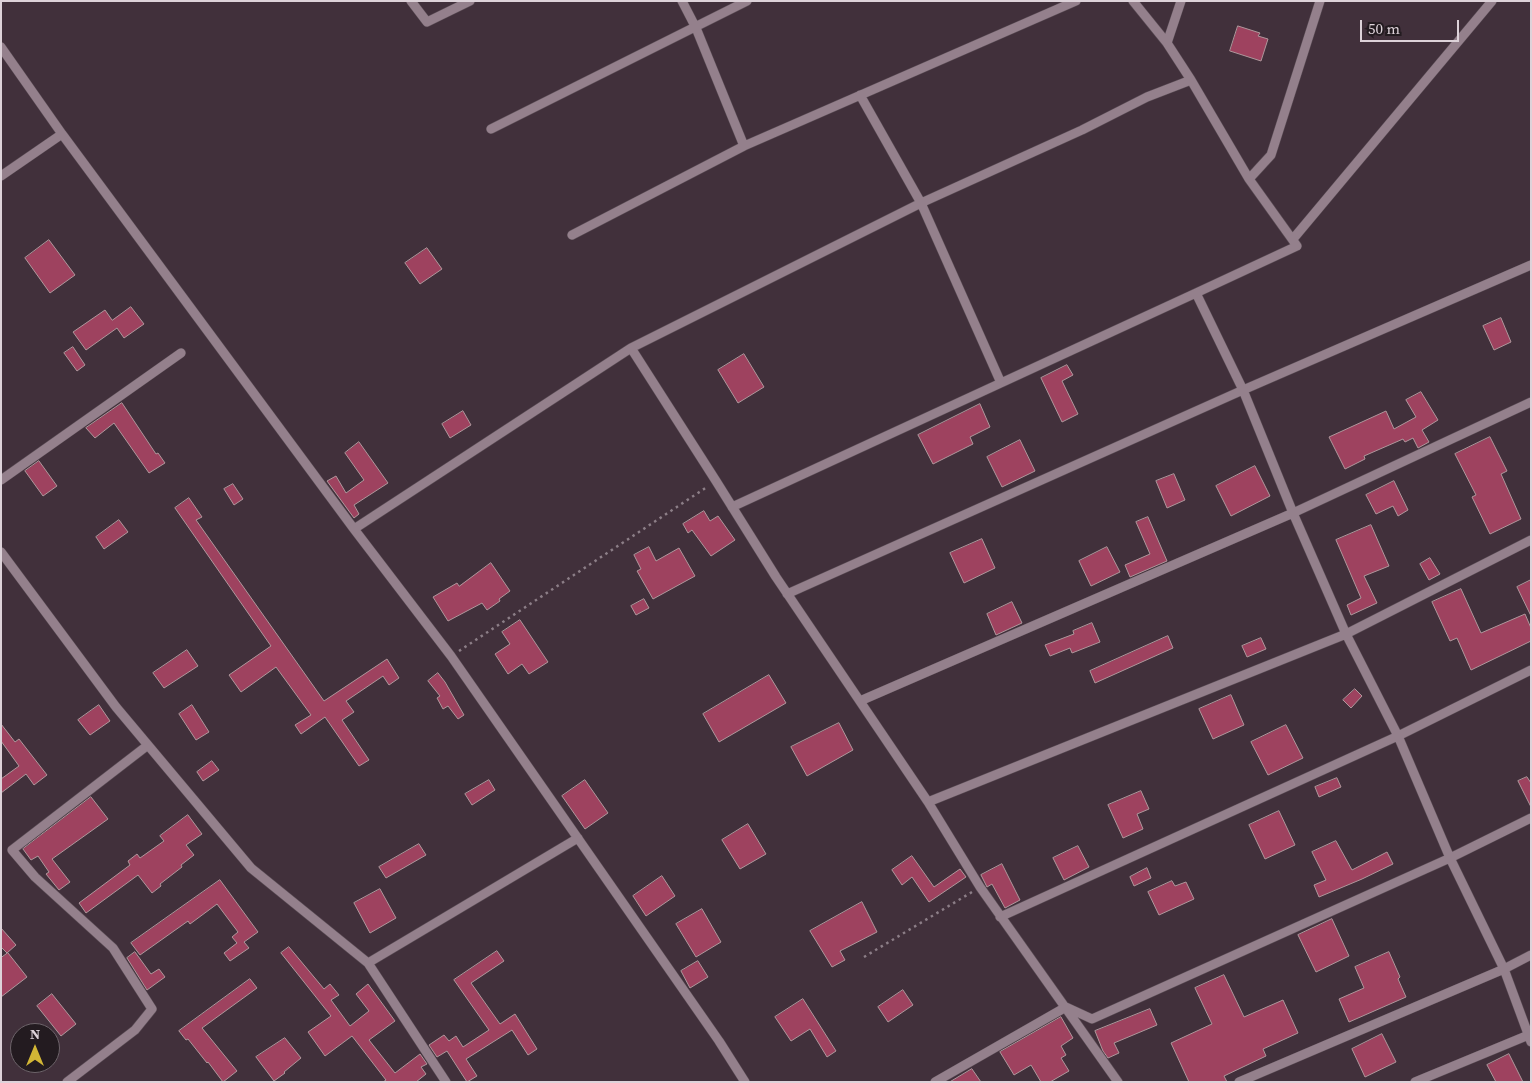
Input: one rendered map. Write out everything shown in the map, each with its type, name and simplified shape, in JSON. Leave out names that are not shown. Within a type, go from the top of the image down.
[{"type":"street","points":[[411,1],[427,22],[470,1]]},
{"type":"street","points":[[682,1],[696,28],[744,146]]},
{"type":"street","points":[[491,129],[747,1]]},
{"type":"street","points":[[572,235],[744,146],[1076,1]]},
{"type":"street","points":[[732,507],[1298,246],[1249,179],[1167,43],[1133,1]]},
{"type":"street","points":[[1167,43],[1181,1]]},
{"type":"street","points":[[1249,179],[1271,155],[1320,1]]},
{"type":"street","points":[[1317,11],[1326,1]]},
{"type":"street","points":[[1293,239],[1492,1]]},
{"type":"street","points":[[1,47],[62,134],[354,529],[451,656],[718,1040],[745,1082]]},
{"type":"street","points":[[354,529],[631,348],[921,204],[1082,130],[1147,97],[1191,80]]},
{"type":"street","points":[[860,95],[921,204],[1001,383]]},
{"type":"street","points":[[1,176],[62,134]]},
{"type":"street","points":[[787,594],[1243,390],[1531,265]]},
{"type":"street","points":[[1196,293],[1243,390],[1293,513],[1346,634],[1398,736],[1450,858],[1504,969],[1530,1037],[1415,1082]]},
{"type":"street","points":[[631,348],[787,594],[928,802],[980,887],[1118,1082]]},
{"type":"street","points":[[1,480],[181,353]]},
{"type":"street","points":[[860,701],[1293,513],[1531,402]]},
{"type":"street","points":[[928,802],[1346,634],[1531,540]]},
{"type":"street","points":[[1,552],[116,707],[252,868],[368,963],[446,1082]]},
{"type":"street","points":[[1000,916],[1398,736],[1531,670]]},
{"type":"street","points":[[67,1082],[135,1030],[152,1009],[113,948],[36,877],[12,850],[148,745]]},
{"type":"street","points":[[1066,1007],[1092,1019],[1450,858],[1531,818]]},
{"type":"street","points":[[368,963],[578,838]]},
{"type":"street","points":[[1239,1082],[1504,969],[1531,955]]},
{"type":"street","points":[[935,1082],[1066,1007]]},
{"type":"path","points":[[451,656],[716,480]]},
{"type":"path","points":[[864,957],[980,887]]},
{"type":"building","points":[[1238,26],[1260,33],[1258,36],[1268,39],[1261,61],[1230,51]]},
{"type":"building","points":[[49,240],[75,275],[50,293],[25,258]]},
{"type":"building","points":[[427,248],[442,269],[420,284],[405,263]]},
{"type":"building","points":[[131,307],[144,324],[124,338],[117,328],[86,350],[73,332],[105,310],[112,320]]},
{"type":"building","points":[[1501,318],[1511,342],[1494,350],[1483,326]]},
{"type":"building","points":[[73,347],[85,365],[77,371],[64,353]]},
{"type":"building","points":[[744,354],[764,387],[738,403],[718,370]]},
{"type":"building","points":[[1067,365],[1073,375],[1062,381],[1078,414],[1062,422],[1041,378]]},
{"type":"building","points":[[1421,392],[1438,420],[1422,430],[1429,442],[1418,448],[1413,438],[1405,442],[1403,439],[1364,456],[1365,459],[1345,469],[1329,437],[1386,411],[1394,429],[1416,417],[1406,400]]},
{"type":"building","points":[[122,403],[156,454],[158,453],[165,463],[149,473],[114,423],[95,438],[86,428]]},
{"type":"building","points":[[980,404],[990,427],[970,437],[973,444],[933,464],[918,435]]},
{"type":"building","points":[[463,411],[471,425],[450,438],[442,424]]},
{"type":"building","points":[[1490,437],[1507,471],[1501,474],[1521,519],[1490,534],[1472,497],[1476,495],[1455,454]]},
{"type":"building","points":[[1020,440],[1035,471],[1002,487],[987,457]]},
{"type":"building","points":[[359,442],[388,483],[354,505],[359,514],[354,518],[327,481],[336,476],[346,493],[364,480],[345,453]]},
{"type":"building","points":[[39,461],[57,486],[43,496],[25,471]]},
{"type":"building","points":[[1255,466],[1270,496],[1231,516],[1216,486]]},
{"type":"building","points":[[1174,474],[1185,500],[1167,508],[1156,481]]},
{"type":"building","points":[[1394,481],[1408,510],[1398,516],[1393,506],[1376,514],[1366,495]]},
{"type":"building","points":[[233,484],[243,499],[234,505],[224,489]]},
{"type":"building","points":[[189,498],[202,517],[196,520],[324,701],[387,659],[399,678],[389,685],[383,676],[346,701],[354,712],[342,720],[369,760],[359,766],[325,717],[301,734],[295,725],[311,715],[276,667],[241,692],[229,675],[271,646],[175,508]]},
{"type":"building","points":[[704,511],[710,521],[718,516],[735,540],[711,556],[692,530],[688,533],[683,524]]},
{"type":"building","points":[[1148,517],[1167,561],[1130,577],[1125,565],[1150,554],[1136,522]]},
{"type":"building","points":[[119,520],[128,532],[104,549],[96,537]]},
{"type":"building","points":[[1371,525],[1389,566],[1364,576],[1377,603],[1351,615],[1347,605],[1361,598],[1336,540]]},
{"type":"building","points":[[982,539],[995,568],[964,583],[950,553]]},
{"type":"building","points":[[649,547],[656,561],[679,548],[695,576],[653,599],[637,571],[641,569],[634,555]]},
{"type":"building","points":[[1107,547],[1120,572],[1091,586],[1079,561]]},
{"type":"building","points":[[1430,558],[1440,574],[1429,580],[1420,564]]},
{"type":"building","points":[[491,563],[510,591],[487,610],[482,603],[448,621],[433,597],[457,583],[459,586]]},
{"type":"building","points":[[1531,580],[1531,616],[1517,587]]},
{"type":"building","points":[[1461,589],[1481,633],[1525,614],[1531,628],[1531,641],[1471,670],[1457,638],[1450,641],[1432,602]]},
{"type":"building","points":[[644,599],[649,608],[636,615],[631,606]]},
{"type":"building","points":[[1012,602],[1022,623],[996,635],[987,614]]},
{"type":"building","points":[[520,620],[548,662],[529,674],[522,664],[508,674],[495,654],[510,644],[502,632]]},
{"type":"building","points":[[1092,623],[1100,642],[1072,653],[1070,648],[1050,656],[1045,645],[1074,634],[1073,631]]},
{"type":"building","points":[[1168,636],[1173,648],[1095,683],[1090,671]]},
{"type":"building","points":[[1261,638],[1266,649],[1247,657],[1242,646]]},
{"type":"building","points":[[187,650],[198,666],[164,688],[153,673]]},
{"type":"building","points":[[438,673],[464,715],[458,719],[448,706],[443,709],[437,698],[440,696],[428,681]]},
{"type":"building","points":[[769,675],[786,703],[719,742],[703,714]]},
{"type":"building","points":[[1355,689],[1362,696],[1351,708],[1343,700]]},
{"type":"building","points":[[1231,695],[1244,725],[1213,739],[1199,709]]},
{"type":"building","points":[[99,705],[110,721],[90,735],[78,720]]},
{"type":"building","points":[[192,705],[209,732],[196,740],[179,714]]},
{"type":"building","points":[[839,723],[853,750],[807,776],[791,747]]},
{"type":"building","points":[[1,724],[15,742],[19,739],[47,775],[34,785],[26,774],[1,793],[1,779],[19,766],[1,741]]},
{"type":"building","points":[[1286,725],[1303,758],[1268,775],[1251,742]]},
{"type":"building","points":[[212,761],[219,770],[203,781],[197,772]]},
{"type":"building","points":[[1527,777],[1531,783],[1531,807],[1518,781]]},
{"type":"building","points":[[1337,778],[1341,787],[1319,797],[1315,787]]},
{"type":"building","points":[[489,780],[495,790],[472,805],[465,794]]},
{"type":"building","points":[[585,780],[608,813],[585,829],[562,796]]},
{"type":"building","points":[[1141,791],[1149,809],[1137,814],[1143,829],[1123,838],[1108,805]]},
{"type":"building","points":[[91,797],[108,819],[52,859],[70,882],[59,890],[46,874],[49,872],[38,856],[31,860],[23,849]]},
{"type":"building","points":[[1279,811],[1295,845],[1265,859],[1249,825]]},
{"type":"building","points":[[188,815],[202,834],[186,845],[194,855],[181,865],[182,867],[160,884],[161,886],[152,893],[138,875],[86,913],[79,903],[130,865],[128,861],[137,854],[140,858],[164,841],[160,836]]},
{"type":"building","points":[[748,824],[766,854],[740,869],[722,840]]},
{"type":"building","points":[[1336,841],[1352,870],[1387,852],[1393,864],[1319,897],[1314,885],[1326,880],[1312,852]]},
{"type":"building","points":[[419,844],[426,855],[386,878],[379,867]]},
{"type":"building","points":[[1078,846],[1089,867],[1064,880],[1053,858]]},
{"type":"building","points":[[912,856],[934,887],[960,869],[966,877],[929,902],[912,877],[902,885],[892,870]]},
{"type":"building","points":[[1002,864],[1020,900],[1005,908],[992,884],[987,887],[981,875]]},
{"type":"building","points":[[1147,868],[1151,878],[1134,886],[1130,877]]},
{"type":"building","points":[[662,876],[675,896],[646,916],[633,896]]},
{"type":"building","points":[[220,880],[258,932],[244,942],[249,948],[230,961],[224,953],[237,943],[232,937],[238,932],[217,904],[190,924],[188,921],[140,955],[131,943]]},
{"type":"building","points":[[1172,881],[1175,886],[1186,882],[1194,899],[1159,915],[1148,892]]},
{"type":"building","points":[[380,889],[396,918],[370,933],[354,903]]},
{"type":"building","points":[[862,902],[877,932],[840,951],[845,960],[832,967],[810,931]]},
{"type":"building","points":[[702,909],[721,942],[696,957],[676,924]]},
{"type":"building","points":[[1332,919],[1349,956],[1316,972],[1298,935]]},
{"type":"building","points":[[1,928],[16,945],[7,953],[1,947]]},
{"type":"building","points":[[289,947],[324,989],[330,984],[339,995],[331,1000],[350,1026],[369,1011],[356,994],[368,984],[395,1021],[369,1040],[395,1073],[420,1054],[427,1064],[421,1067],[426,1074],[416,1082],[383,1082],[386,1080],[352,1036],[325,1056],[308,1032],[331,1016],[281,953]]},
{"type":"building","points":[[497,951],[504,961],[471,983],[500,1024],[515,1014],[537,1049],[528,1055],[512,1030],[466,1059],[477,1076],[467,1082],[447,1051],[437,1057],[429,1045],[444,1035],[449,1041],[456,1036],[463,1047],[489,1030],[454,980]]},
{"type":"building","points":[[135,952],[151,974],[159,969],[165,977],[147,990],[127,958]]},
{"type":"building","points":[[1389,952],[1406,997],[1349,1022],[1339,999],[1364,988],[1355,967]]},
{"type":"building","points":[[8,953],[27,977],[1,997],[1,958]]},
{"type":"building","points":[[698,961],[708,977],[690,988],[681,971]]},
{"type":"building","points":[[1224,975],[1244,1017],[1283,1000],[1298,1033],[1263,1049],[1266,1056],[1224,1076],[1227,1082],[1189,1082],[1171,1043],[1212,1024],[1195,988]]},
{"type":"building","points":[[250,979],[257,988],[202,1028],[237,1071],[223,1082],[208,1062],[179,1031]]},
{"type":"building","points":[[903,990],[913,1005],[888,1022],[878,1007]]},
{"type":"building","points":[[52,994],[76,1024],[61,1036],[60,1023],[51,1023],[37,1006]]},
{"type":"building","points":[[803,999],[836,1051],[827,1057],[810,1029],[791,1041],[775,1017]]},
{"type":"building","points":[[1150,1009],[1157,1025],[1114,1043],[1119,1053],[1108,1058],[1095,1031]]},
{"type":"building","points":[[1061,1017],[1073,1038],[1061,1046],[1066,1055],[1061,1058],[1069,1071],[1050,1082],[1041,1082],[1031,1065],[1014,1075],[1000,1052]]},
{"type":"building","points":[[1382,1034],[1396,1062],[1365,1077],[1352,1049]]},
{"type":"building","points":[[285,1038],[301,1058],[274,1081],[256,1057]]},
{"type":"building","points":[[1509,1054],[1523,1082],[1496,1082],[1487,1065]]},
{"type":"building","points":[[972,1069],[981,1082],[950,1082]]}]
